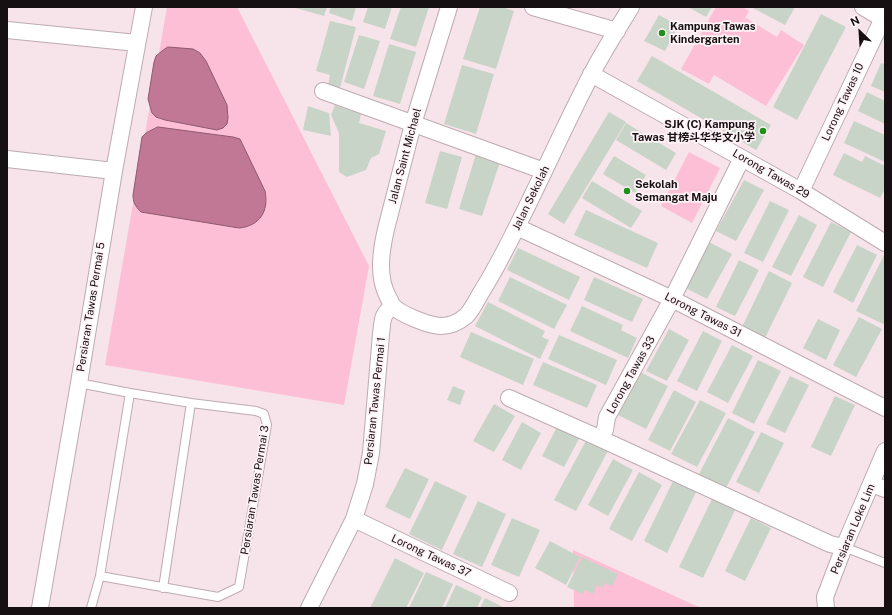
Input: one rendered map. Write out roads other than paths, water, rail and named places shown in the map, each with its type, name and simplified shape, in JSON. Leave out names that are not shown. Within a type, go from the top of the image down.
[{"type":"street","name":"Persiaran Tawas Permai 5","points":[[40,608],[114,171],[144,7]]},
{"type":"street","name":"Jalan Saint Michael","points":[[387,314],[388,297],[382,278],[381,260],[386,229],[412,124],[449,7]]},
{"type":"street","points":[[534,7],[617,31]]},
{"type":"street","name":"Jalan Sekolah","points":[[387,314],[441,326],[451,324],[459,320],[472,309],[492,276],[592,74],[630,7]]},
{"type":"street","points":[[863,7],[884,16]]},
{"type":"street","name":"Lorong Tawas 10","points":[[801,191],[884,16]]},
{"type":"street","points":[[7,30],[137,43]]},
{"type":"street","name":"Lorong Tawas 29","points":[[592,74],[801,191],[885,243]]},
{"type":"street","points":[[323,91],[544,171]]},
{"type":"street","name":"Lorong Tawas 33","points":[[600,438],[605,430],[607,417],[672,299],[742,158]]},
{"type":"street","points":[[7,159],[114,171]]},
{"type":"street","name":"Lorong Tawas 31","points":[[517,227],[672,299],[885,408]]},
{"type":"street","name":"Persiaran Tawas Permai 1","points":[[309,608],[354,519],[363,490],[371,453],[387,314]]},
{"type":"street","points":[[509,398],[600,438],[830,544],[844,547]]},
{"type":"street","name":"Persiaran Loke Lim","points":[[826,608],[825,597],[844,547],[878,486],[885,451]]},
{"type":"street","name":"Lorong Tawas 37","points":[[354,519],[509,593]]},
{"type":"lane","name":"Persiaran Tawas Permai 3","points":[[79,383],[191,403],[256,412],[264,414],[267,425],[239,588],[218,597],[100,576]]},
{"type":"lane","points":[[91,608],[100,576],[130,393]]},
{"type":"lane","points":[[163,588],[191,403]]},
{"type":"lane","points":[[844,547],[885,563]]},
{"type":"place","name":"Kampung Tawas Kindergarten","points":[[662,33]]},
{"type":"place","name":"SJK (C) Kampung Tawas 甘榜斗华华文小学","points":[[763,131]]},
{"type":"place","name":"Sekolah Semangat Maju","points":[[627,191]]}]
